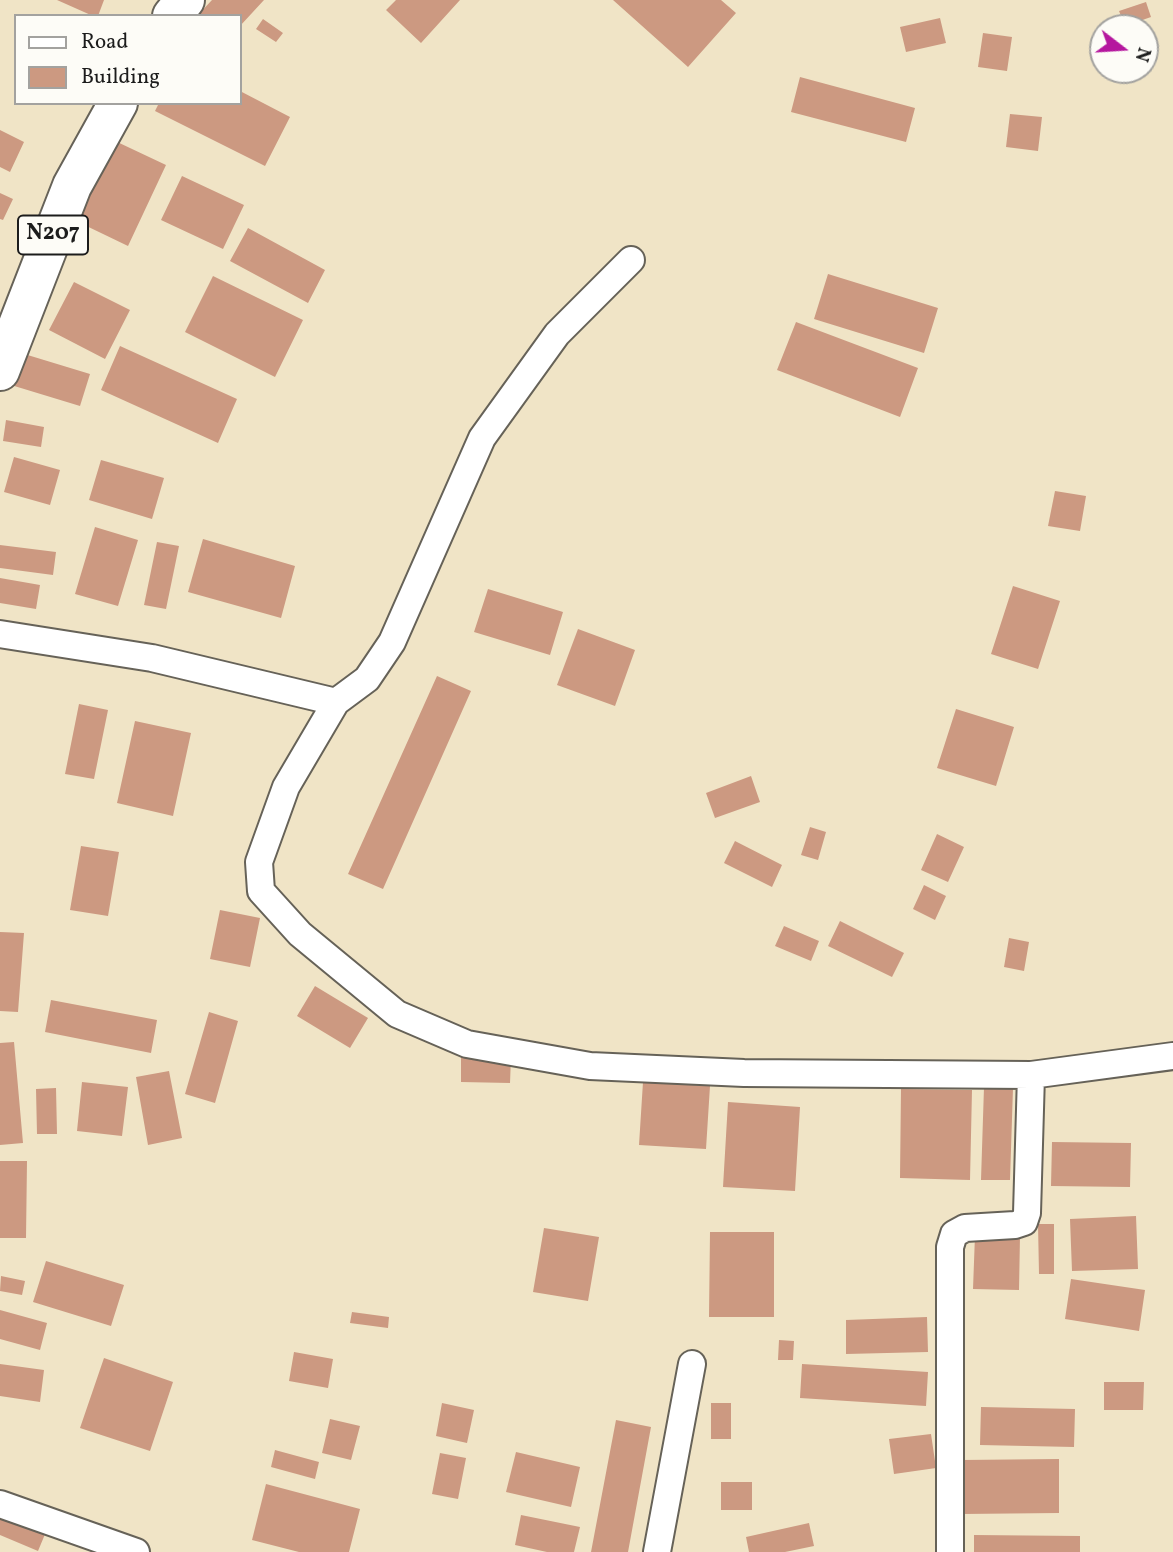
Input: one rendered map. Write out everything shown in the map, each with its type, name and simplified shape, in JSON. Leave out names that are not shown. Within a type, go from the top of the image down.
[{"type":"highway","points":[[174,14],[185,0]]},
{"type":"highway","name":"N207","points":[[0,371],[72,186],[117,105]]},
{"type":"street","points":[[631,260],[557,334],[482,438],[392,642],[367,679],[336,702],[286,787],[258,862],[261,891],[300,934],[397,1014],[467,1044],[590,1066],[744,1073],[1031,1075],[1173,1056]]},
{"type":"street","points":[[0,634],[152,658],[336,702]]},
{"type":"street","points":[[950,1552],[950,1248],[954,1234],[965,1228],[1024,1222],[1027,1213],[1031,1075]]},
{"type":"street","points":[[657,1552],[692,1364]]},
{"type":"street","points":[[0,1504],[136,1552]]},
{"type":"building","points":[[57,0],[104,0],[99,14],[88,14]]},
{"type":"building","points":[[212,0],[264,0],[242,24],[242,14],[199,14]]},
{"type":"building","points":[[396,0],[460,0],[421,43],[386,10]]},
{"type":"building","points":[[613,0],[721,0],[736,13],[688,67]]},
{"type":"building","points":[[1146,2],[1150,14],[1120,14],[1119,11]]},
{"type":"building","points":[[940,18],[946,43],[906,52],[900,27]]},
{"type":"building","points":[[263,19],[283,33],[276,42],[256,29]]},
{"type":"building","points":[[983,33],[1012,37],[1007,71],[978,67]]},
{"type":"building","points":[[800,77],[915,108],[906,142],[791,112]]},
{"type":"building","points":[[242,92],[290,117],[265,166],[155,111],[158,105],[242,105]]},
{"type":"building","points":[[1010,114],[1042,117],[1038,151],[1006,147]]},
{"type":"building","points":[[0,130],[24,142],[10,172],[0,167]]},
{"type":"building","points":[[113,140],[166,165],[128,246],[74,220]]},
{"type":"building","points":[[182,176],[244,205],[223,249],[161,220]]},
{"type":"building","points":[[0,193],[13,199],[3,220],[0,219]]},
{"type":"building","points":[[248,228],[325,270],[308,303],[230,261]]},
{"type":"building","points":[[828,274],[938,308],[924,353],[814,319]]},
{"type":"building","points":[[213,276],[303,320],[275,377],[185,332]]},
{"type":"building","points":[[74,282],[130,310],[105,359],[49,330]]},
{"type":"building","points":[[796,322],[918,368],[900,417],[777,370]]},
{"type":"building","points":[[120,346],[237,399],[218,443],[101,390]]},
{"type":"building","points":[[21,353],[90,374],[80,406],[11,385]]},
{"type":"building","points":[[6,420],[44,427],[41,447],[3,441]]},
{"type":"building","points":[[14,457],[60,470],[50,505],[4,492]]},
{"type":"building","points":[[101,460],[164,478],[152,519],[89,500]]},
{"type":"building","points":[[1055,491],[1086,496],[1080,531],[1048,526]]},
{"type":"building","points":[[95,527],[138,540],[118,606],[75,594]]},
{"type":"building","points":[[203,539],[295,566],[281,618],[188,592]]},
{"type":"building","points":[[157,542],[179,546],[166,609],[144,605]]},
{"type":"building","points":[[0,545],[56,552],[53,575],[0,568]]},
{"type":"building","points":[[0,578],[40,585],[36,609],[0,603]]},
{"type":"building","points":[[1013,586],[1060,601],[1038,669],[991,654]]},
{"type":"building","points":[[488,589],[563,612],[550,655],[474,632]]},
{"type":"building","points":[[578,629],[635,650],[615,706],[557,685]]},
{"type":"building","points":[[437,676],[471,691],[383,889],[348,874]]},
{"type":"building","points":[[79,704],[108,710],[94,779],[65,774]]},
{"type":"building","points":[[956,709],[1014,727],[996,786],[937,768]]},
{"type":"building","points":[[135,721],[191,733],[173,816],[117,803]]},
{"type":"building","points":[[751,776],[760,802],[715,818],[706,793]]},
{"type":"building","points":[[810,827],[826,832],[818,860],[801,855]]},
{"type":"building","points":[[937,834],[964,847],[948,882],[921,870]]},
{"type":"building","points":[[735,841],[782,865],[772,887],[724,863]]},
{"type":"building","points":[[81,846],[119,852],[108,916],[70,910]]},
{"type":"building","points":[[924,885],[946,896],[935,920],[913,909]]},
{"type":"building","points":[[220,910],[260,918],[250,967],[210,959]]},
{"type":"building","points":[[840,921],[904,953],[892,977],[828,946]]},
{"type":"building","points":[[784,926],[819,941],[811,961],[775,946]]},
{"type":"building","points":[[0,932],[24,933],[18,1012],[0,1011]]},
{"type":"building","points":[[1009,938],[1029,942],[1024,971],[1004,967]]},
{"type":"building","points":[[315,986],[368,1018],[350,1048],[297,1016]]},
{"type":"building","points":[[51,1000],[157,1020],[151,1053],[45,1032]]},
{"type":"building","points":[[209,1012],[238,1021],[215,1103],[185,1094]]},
{"type":"building","points":[[14,1042],[23,1143],[0,1145],[0,1043]]},
{"type":"building","points":[[461,1055],[511,1057],[510,1083],[461,1082]]},
{"type":"building","points":[[169,1071],[182,1138],[148,1145],[136,1077]]},
{"type":"building","points":[[82,1082],[128,1087],[122,1136],[77,1131]]},
{"type":"building","points":[[643,1082],[710,1086],[706,1149],[639,1145]]},
{"type":"building","points":[[984,1087],[1013,1088],[1010,1180],[981,1180]]},
{"type":"building","points":[[56,1088],[57,1134],[37,1134],[36,1089]]},
{"type":"building","points":[[901,1089],[972,1090],[970,1180],[900,1178]]},
{"type":"building","points":[[728,1102],[800,1107],[795,1191],[723,1187]]},
{"type":"building","points":[[1052,1142],[1131,1143],[1130,1187],[1051,1186]]},
{"type":"building","points":[[0,1161],[27,1161],[26,1238],[0,1238]]},
{"type":"building","points":[[1136,1216],[1138,1269],[1072,1271],[1070,1219]]},
{"type":"building","points":[[1038,1224],[1054,1224],[1054,1274],[1039,1274]]},
{"type":"building","points":[[544,1228],[599,1237],[588,1301],[533,1292]]},
{"type":"building","points":[[710,1232],[774,1232],[774,1317],[709,1317]]},
{"type":"building","points":[[975,1235],[1020,1236],[1019,1290],[973,1289]]},
{"type":"building","points":[[46,1261],[124,1285],[111,1326],[33,1302]]},
{"type":"building","points":[[1,1276],[25,1281],[22,1295],[0,1291]]},
{"type":"building","points":[[1071,1279],[1145,1290],[1139,1331],[1065,1319]]},
{"type":"building","points":[[0,1310],[47,1323],[40,1350],[0,1339]]},
{"type":"building","points":[[352,1312],[389,1317],[388,1328],[350,1323]]},
{"type":"building","points":[[927,1317],[928,1352],[846,1354],[846,1320]]},
{"type":"building","points":[[779,1340],[794,1341],[793,1360],[778,1360]]},
{"type":"building","points":[[294,1352],[333,1359],[328,1388],[289,1381]]},
{"type":"building","points":[[104,1358],[173,1382],[150,1451],[80,1428]]},
{"type":"building","points":[[0,1364],[44,1370],[40,1402],[0,1396]]},
{"type":"building","points":[[802,1364],[928,1372],[926,1406],[800,1398]]},
{"type":"building","points":[[1104,1382],[1144,1382],[1143,1410],[1104,1410]]},
{"type":"building","points":[[442,1403],[474,1410],[467,1443],[436,1436]]},
{"type":"building","points":[[711,1403],[731,1403],[731,1439],[711,1439]]},
{"type":"building","points":[[981,1407],[1075,1409],[1074,1447],[980,1445]]},
{"type":"building","points":[[330,1419],[360,1426],[351,1460],[322,1453]]},
{"type":"building","points":[[616,1420],[651,1427],[628,1552],[591,1552]]},
{"type":"building","points":[[931,1434],[936,1468],[894,1474],[889,1439]]},
{"type":"building","points":[[275,1450],[319,1462],[315,1479],[271,1467]]},
{"type":"building","points":[[516,1452],[580,1467],[571,1507],[506,1492]]},
{"type":"building","points":[[440,1453],[466,1458],[458,1499],[432,1494]]},
{"type":"building","points":[[1059,1459],[1059,1513],[962,1514],[962,1460]]},
{"type":"building","points":[[721,1482],[752,1482],[752,1510],[721,1510]]},
{"type":"building","points":[[266,1484],[360,1509],[349,1552],[299,1552],[252,1540]]},
{"type":"building","points":[[0,1511],[48,1527],[38,1551],[0,1535]]},
{"type":"building","points":[[521,1515],[580,1527],[574,1552],[547,1552],[515,1545]]},
{"type":"building","points":[[809,1523],[814,1546],[785,1552],[749,1552],[746,1537]]},
{"type":"building","points":[[974,1535],[1080,1536],[1080,1552],[974,1552]]}]
